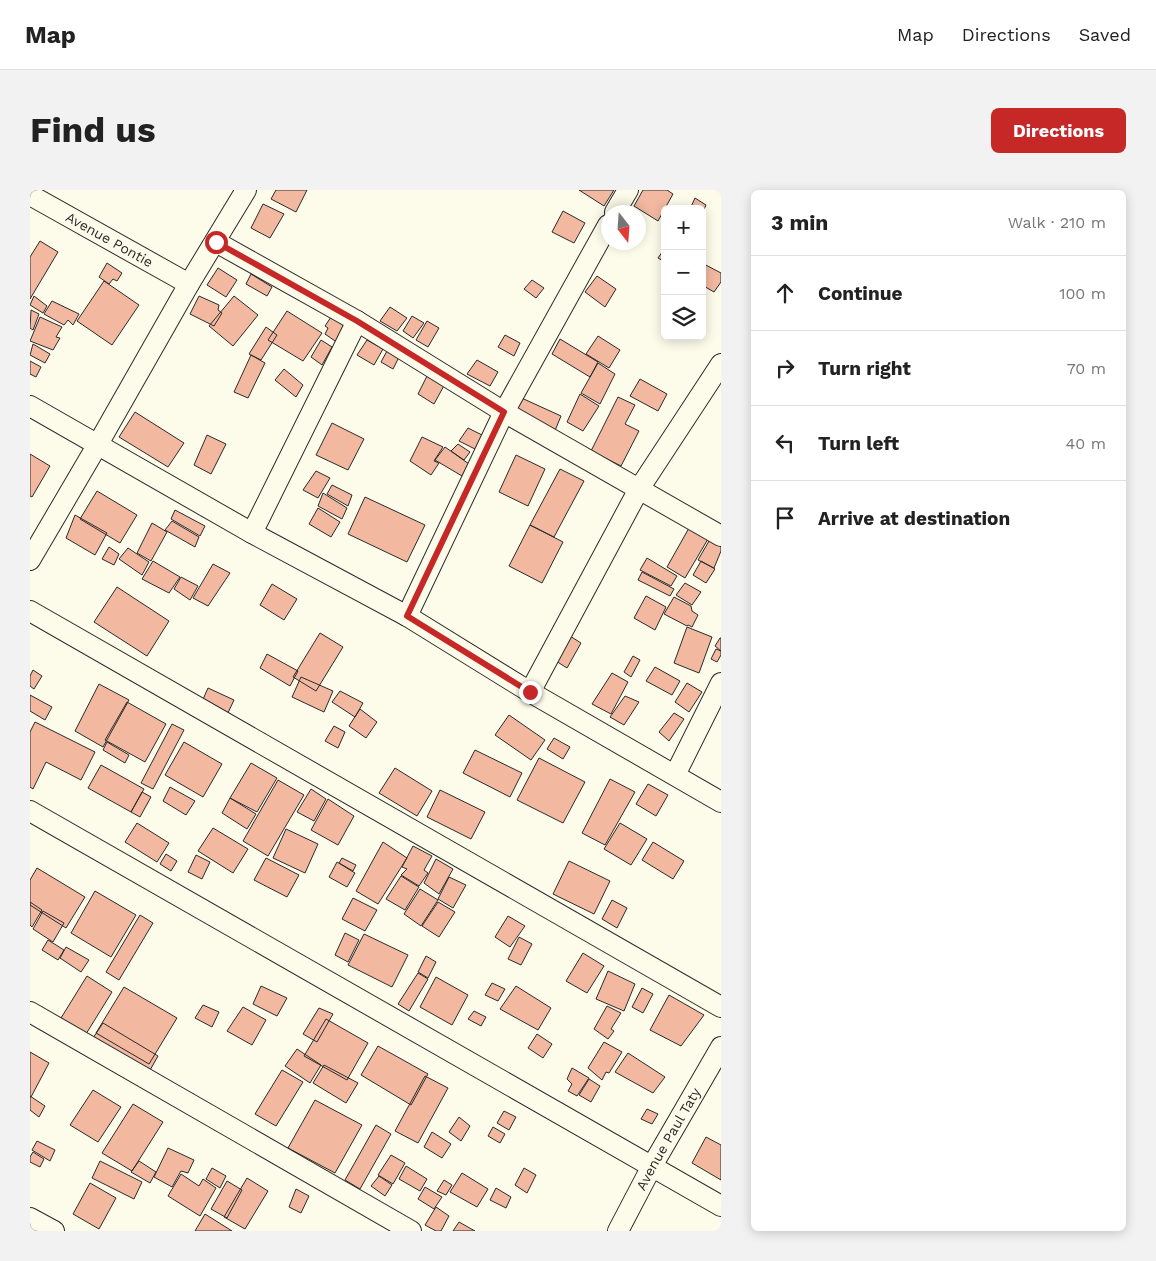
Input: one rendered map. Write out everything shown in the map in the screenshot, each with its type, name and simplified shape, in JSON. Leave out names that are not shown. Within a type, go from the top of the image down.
[{"type":"street","points":[[30,560],[189,284],[246,190]]},
{"type":"street","points":[[619,205],[628,190]]},
{"type":"street","name":"Avenue Pontie","points":[[30,195],[189,284]]},
{"type":"street","points":[[407,616],[504,412],[601,238]]},
{"type":"street","points":[[216,242],[357,321],[504,412],[721,536]]},
{"type":"street","points":[[252,532],[357,321]]},
{"type":"street","points":[[530,692],[639,489],[721,364]]},
{"type":"street","points":[[30,406],[252,532],[407,616],[530,692],[721,802]]},
{"type":"street","points":[[30,611],[721,1007]]},
{"type":"street","points":[[675,775],[721,683]]},
{"type":"street","points":[[30,811],[721,1206]]},
{"type":"street","points":[[30,1012],[411,1231]]},
{"type":"street","name":"Avenue Paul Taty","points":[[618,1231],[652,1166],[721,1047]]},
{"type":"street","points":[[30,1218],[54,1231]]},
{"type":"building","points":[[276,190],[307,190],[296,212],[271,199]]},
{"type":"building","points":[[579,190],[614,190],[605,205]]},
{"type":"building","points":[[643,190],[667,190],[673,194],[667,205],[661,205],[661,216],[658,221],[646,214],[646,205],[635,205]]},
{"type":"building","points":[[695,198],[706,205],[692,205]]},
{"type":"building","points":[[263,204],[284,214],[270,238],[251,228]]},
{"type":"building","points":[[563,211],[585,223],[574,243],[552,232]]},
{"type":"building","points":[[40,241],[58,252],[30,299],[30,257]]},
{"type":"building","points":[[107,263],[122,273],[117,281],[113,279],[109,284],[99,277]]},
{"type":"building","points":[[706,265],[721,273],[721,282],[714,292],[706,287]]},
{"type":"building","points":[[218,268],[237,280],[226,297],[207,285]]},
{"type":"building","points":[[251,274],[272,287],[267,296],[246,284]]},
{"type":"building","points":[[597,276],[616,289],[605,307],[585,292]]},
{"type":"building","points":[[532,280],[544,288],[536,298],[524,289]]},
{"type":"building","points":[[104,281],[139,305],[112,345],[77,321]]},
{"type":"building","points":[[34,296],[47,306],[43,313],[30,305]]},
{"type":"building","points":[[199,296],[219,305],[218,310],[222,313],[214,326],[190,314]]},
{"type":"building","points":[[234,296],[258,315],[233,346],[209,326]]},
{"type":"building","points":[[52,301],[79,314],[73,325],[68,320],[64,325],[44,314]]},
{"type":"building","points":[[390,307],[407,318],[397,331],[380,321]]},
{"type":"building","points":[[31,310],[39,314],[33,330],[30,328]]},
{"type":"building","points":[[287,311],[322,333],[303,361],[268,340]]},
{"type":"building","points":[[412,316],[424,323],[413,338],[403,331]]},
{"type":"building","points":[[40,317],[62,327],[56,337],[60,338],[53,350],[30,341]]},
{"type":"building","points":[[331,317],[347,326],[338,343],[325,334],[328,328],[325,326]]},
{"type":"building","points":[[427,321],[439,328],[428,347],[416,340]]},
{"type":"building","points":[[266,327],[277,335],[261,360],[249,354]]},
{"type":"building","points":[[505,335],[520,343],[514,356],[498,347]]},
{"type":"building","points":[[598,336],[620,350],[609,368],[586,354]]},
{"type":"building","points":[[560,339],[598,362],[590,377],[552,354]]},
{"type":"building","points":[[321,340],[332,347],[322,365],[311,357]]},
{"type":"building","points":[[367,340],[383,349],[374,365],[357,355]]},
{"type":"building","points":[[33,344],[50,354],[45,363],[30,355]]},
{"type":"building","points":[[387,351],[399,357],[393,369],[381,362]]},
{"type":"building","points":[[251,355],[265,363],[248,398],[234,392]]},
{"type":"building","points":[[477,360],[498,372],[490,386],[467,374]]},
{"type":"building","points":[[30,361],[41,367],[36,377],[30,374]]},
{"type":"building","points":[[598,363],[615,374],[600,404],[581,393]]},
{"type":"building","points":[[284,369],[303,385],[296,397],[275,380]]},
{"type":"building","points":[[429,372],[446,382],[434,404],[418,394]]},
{"type":"building","points":[[640,379],[667,394],[658,411],[630,396]]},
{"type":"building","points":[[580,394],[599,406],[583,431],[567,422]]},
{"type":"building","points":[[515,395],[561,416],[554,433],[508,412]]},
{"type":"building","points":[[618,397],[635,405],[625,424],[639,431],[621,466],[591,451]]},
{"type":"building","points":[[135,412],[184,443],[168,467],[119,437]]},
{"type":"building","points":[[332,423],[364,439],[348,470],[316,455]]},
{"type":"building","points":[[468,428],[484,436],[477,450],[459,441]]},
{"type":"building","points":[[207,435],[226,444],[211,474],[194,465]]},
{"type":"building","points":[[422,437],[443,447],[434,461],[439,463],[431,475],[410,461]]},
{"type":"building","points":[[458,444],[470,452],[464,460],[451,451]]},
{"type":"building","points":[[445,447],[469,464],[462,476],[435,460]]},
{"type":"building","points":[[30,454],[50,466],[32,497],[30,496]]},
{"type":"building","points":[[516,455],[545,469],[528,506],[499,492]]},
{"type":"building","points":[[560,469],[584,481],[554,537],[530,525]]},
{"type":"building","points":[[316,471],[330,478],[318,498],[303,490]]},
{"type":"building","points":[[332,485],[352,495],[348,506],[327,494]]},
{"type":"building","points":[[97,491],[137,515],[120,543],[80,519]]},
{"type":"building","points":[[323,493],[347,508],[342,519],[318,506]]},
{"type":"building","points":[[365,497],[425,525],[407,562],[348,534]]},
{"type":"building","points":[[318,508],[340,522],[331,537],[309,524]]},
{"type":"building","points":[[175,510],[205,526],[200,536],[171,519]]},
{"type":"building","points":[[75,515],[107,533],[95,555],[66,538]]},
{"type":"building","points":[[172,521],[199,537],[195,547],[165,530]]},
{"type":"building","points":[[152,523],[167,532],[151,561],[137,553]]},
{"type":"building","points":[[530,525],[563,542],[542,583],[509,566]]},
{"type":"building","points":[[689,528],[708,539],[685,578],[667,567]]},
{"type":"building","points":[[709,541],[721,546],[721,551],[714,568],[698,560]]},
{"type":"building","points":[[109,547],[119,554],[114,565],[102,559]]},
{"type":"building","points":[[128,548],[149,562],[142,575],[119,559]]},
{"type":"building","points":[[647,558],[677,576],[671,586],[640,570]]},
{"type":"building","points":[[153,561],[180,577],[169,593],[142,579]]},
{"type":"building","points":[[701,561],[715,569],[706,583],[693,575]]},
{"type":"building","points":[[213,564],[230,573],[208,606],[193,598]]},
{"type":"building","points":[[642,572],[674,589],[670,596],[638,580]]},
{"type":"building","points":[[181,577],[198,586],[190,600],[174,589]]},
{"type":"building","points":[[685,583],[701,592],[692,605],[676,595]]},
{"type":"building","points":[[272,584],[297,599],[284,620],[260,605]]},
{"type":"building","points":[[117,587],[169,621],[147,656],[94,622]]},
{"type":"building","points":[[646,596],[666,607],[655,630],[634,618]]},
{"type":"building","points":[[674,597],[691,606],[692,611],[698,615],[692,627],[664,614]]},
{"type":"building","points":[[687,627],[712,637],[699,673],[674,663]]},
{"type":"building","points":[[320,633],[343,647],[316,691],[293,677]]},
{"type":"building","points":[[570,636],[581,643],[567,668],[556,661]]},
{"type":"building","points":[[721,638],[721,651],[715,646]]},
{"type":"building","points":[[716,649],[721,651],[717,662],[711,659]]},
{"type":"building","points":[[267,654],[298,671],[290,686],[260,668]]},
{"type":"building","points":[[633,656],[640,660],[631,677],[624,672]]},
{"type":"building","points":[[655,667],[680,681],[672,695],[646,681]]},
{"type":"building","points":[[33,670],[42,676],[34,689],[30,686],[30,676]]},
{"type":"building","points":[[612,673],[628,682],[611,714],[592,704]]},
{"type":"building","points":[[301,677],[333,691],[324,712],[292,697]]},
{"type":"building","points":[[687,683],[702,692],[689,712],[675,702]]},
{"type":"building","points":[[99,684],[129,700],[103,747],[75,731]]},
{"type":"building","points":[[208,688],[234,700],[226,717],[200,706]]},
{"type":"building","points":[[340,691],[363,703],[355,717],[332,702]]},
{"type":"building","points":[[30,695],[52,707],[45,720],[30,711]]},
{"type":"building","points":[[625,696],[639,702],[624,725],[610,717]]},
{"type":"building","points":[[127,702],[166,724],[145,762],[105,740]]},
{"type":"building","points":[[360,709],[377,722],[366,738],[349,726]]},
{"type":"building","points":[[674,713],[684,719],[669,741],[659,732]]},
{"type":"building","points":[[509,715],[545,740],[531,760],[495,735]]},
{"type":"building","points":[[35,722],[95,752],[81,780],[46,762],[33,789],[30,787],[30,732]]},
{"type":"building","points":[[172,724],[184,730],[153,789],[141,783]]},
{"type":"building","points":[[334,726],[345,732],[338,748],[325,741]]},
{"type":"building","points":[[554,738],[570,747],[563,759],[547,749]]},
{"type":"building","points":[[107,742],[129,755],[125,763],[103,750]]},
{"type":"building","points":[[184,742],[222,764],[203,797],[165,775]]},
{"type":"building","points":[[475,750],[522,773],[510,797],[463,773]]},
{"type":"building","points":[[539,758],[585,782],[563,823],[517,800]]},
{"type":"building","points":[[251,763],[277,778],[257,812],[230,798]]},
{"type":"building","points":[[101,765],[144,789],[131,812],[88,788]]},
{"type":"building","points":[[395,768],[432,791],[417,816],[379,793]]},
{"type":"building","points":[[610,779],[635,792],[605,845],[582,833]]},
{"type":"building","points":[[278,780],[304,795],[268,856],[243,841]]},
{"type":"building","points":[[648,784],[668,795],[656,816],[636,804]]},
{"type":"building","points":[[170,787],[195,801],[186,815],[163,801]]},
{"type":"building","points":[[311,789],[326,799],[314,821],[297,812]]},
{"type":"building","points":[[440,790],[485,812],[471,839],[427,817]]},
{"type":"building","points":[[142,792],[151,797],[140,817],[131,812]]},
{"type":"building","points":[[230,798],[256,814],[247,829],[222,813]]},
{"type":"building","points":[[328,799],[354,816],[338,845],[311,830]]},
{"type":"building","points":[[137,823],[169,843],[157,862],[125,842]]},
{"type":"building","points":[[620,823],[647,839],[631,865],[604,849]]},
{"type":"building","points":[[213,828],[248,849],[233,873],[198,851]]},
{"type":"building","points":[[286,829],[318,844],[305,873],[273,858]]},
{"type":"building","points":[[383,842],[407,858],[378,904],[356,891]]},
{"type":"building","points":[[653,842],[684,861],[673,879],[642,860]]},
{"type":"building","points":[[413,846],[432,856],[424,870],[428,873],[419,886],[401,875],[407,869],[402,867]]},
{"type":"building","points":[[166,854],[177,861],[171,871],[160,864]]},
{"type":"building","points":[[196,855],[210,862],[202,879],[188,872]]},
{"type":"building","points":[[266,858],[299,875],[287,897],[254,880]]},
{"type":"building","points":[[342,858],[356,865],[353,871],[339,863]]},
{"type":"building","points":[[436,859],[453,869],[439,894],[424,883]]},
{"type":"building","points":[[569,861],[610,881],[594,914],[553,894]]},
{"type":"building","points":[[337,862],[355,873],[347,887],[329,877]]},
{"type":"building","points":[[37,868],[85,897],[66,928],[30,905],[30,880]]},
{"type":"building","points":[[401,876],[419,887],[405,910],[386,899]]},
{"type":"building","points":[[449,877],[466,885],[453,908],[438,899]]},
{"type":"building","points":[[420,889],[438,900],[421,926],[404,914]]},
{"type":"building","points":[[95,891],[136,915],[111,957],[71,933]]},
{"type":"building","points":[[353,898],[377,910],[365,931],[342,919]]},
{"type":"building","points":[[612,900],[627,908],[617,928],[602,919]]},
{"type":"building","points":[[30,902],[42,910],[32,927],[30,925]]},
{"type":"building","points":[[438,902],[455,912],[439,937],[422,926]]},
{"type":"building","points":[[43,911],[64,923],[53,942],[33,929]]},
{"type":"building","points":[[140,915],[153,923],[119,980],[106,972]]},
{"type":"building","points":[[508,916],[525,926],[510,947],[495,937]]},
{"type":"building","points":[[345,933],[359,940],[348,962],[335,955]]},
{"type":"building","points":[[364,934],[408,955],[392,987],[348,965]]},
{"type":"building","points":[[519,937],[532,944],[521,965],[508,959]]},
{"type":"building","points":[[48,940],[64,950],[58,960],[42,950]]},
{"type":"building","points":[[66,947],[89,960],[81,972],[60,958]]},
{"type":"building","points":[[583,953],[604,966],[587,993],[566,981]]},
{"type":"building","points":[[426,956],[436,962],[428,978],[418,972]]},
{"type":"building","points":[[608,971],[635,984],[624,1011],[596,999]]},
{"type":"building","points":[[418,973],[428,979],[409,1011],[398,1004]]},
{"type":"building","points":[[87,976],[112,992],[86,1034],[61,1018]]},
{"type":"building","points":[[436,977],[468,995],[452,1025],[420,1007]]},
{"type":"building","points":[[492,983],[505,989],[498,1001],[485,995]]},
{"type":"building","points":[[261,986],[287,998],[277,1016],[253,1004]]},
{"type":"building","points":[[516,986],[551,1008],[538,1030],[500,1009]]},
{"type":"building","points":[[124,987],[177,1018],[149,1064],[96,1033]]},
{"type":"building","points":[[642,988],[653,994],[643,1013],[632,1007]]},
{"type":"building","points":[[669,995],[704,1015],[681,1046],[650,1030]]},
{"type":"building","points":[[203,1005],[219,1012],[212,1027],[195,1018]]},
{"type":"building","points":[[607,1006],[621,1013],[611,1029],[614,1031],[608,1039],[594,1029]]},
{"type":"building","points":[[243,1007],[266,1020],[252,1045],[227,1031]]},
{"type":"building","points":[[319,1008],[333,1014],[317,1042],[303,1034]]},
{"type":"building","points":[[474,1011],[486,1017],[481,1026],[468,1019]]},
{"type":"building","points":[[326,1019],[368,1043],[347,1080],[304,1056]]},
{"type":"building","points":[[103,1023],[158,1056],[145,1079],[89,1044]]},
{"type":"building","points":[[537,1034],[552,1044],[543,1058],[528,1048]]},
{"type":"building","points":[[604,1042],[622,1052],[609,1073],[606,1072],[602,1080],[588,1068]]},
{"type":"building","points":[[378,1046],[428,1074],[411,1105],[361,1075]]},
{"type":"building","points":[[297,1049],[321,1065],[310,1083],[285,1066]]},
{"type":"building","points":[[30,1052],[49,1063],[31,1097],[30,1097]]},
{"type":"building","points":[[628,1053],[665,1077],[653,1093],[615,1072]]},
{"type":"building","points":[[324,1065],[358,1083],[346,1103],[313,1083]]},
{"type":"building","points":[[572,1068],[589,1078],[577,1096],[568,1091],[572,1084],[567,1079]]},
{"type":"building","points":[[282,1070],[303,1082],[276,1126],[255,1114]]},
{"type":"building","points":[[425,1076],[448,1088],[418,1143],[395,1131]]},
{"type":"building","points":[[589,1079],[600,1086],[591,1102],[579,1095]]},
{"type":"building","points":[[93,1090],[121,1107],[98,1142],[70,1125]]},
{"type":"building","points":[[30,1096],[45,1106],[39,1117],[30,1110]]},
{"type":"building","points":[[315,1100],[362,1125],[335,1173],[288,1148]]},
{"type":"building","points":[[133,1104],[163,1122],[132,1171],[102,1153]]},
{"type":"building","points":[[647,1109],[658,1114],[652,1124],[641,1119]]},
{"type":"building","points":[[504,1111],[516,1117],[509,1130],[497,1123]]},
{"type":"building","points":[[459,1117],[470,1126],[461,1141],[449,1132]]},
{"type":"building","points":[[376,1125],[391,1134],[360,1189],[345,1180]]},
{"type":"building","points":[[493,1127],[505,1134],[500,1143],[488,1136]]},
{"type":"building","points":[[432,1132],[451,1144],[442,1158],[424,1147]]},
{"type":"building","points":[[706,1137],[721,1145],[721,1180],[692,1163]]},
{"type":"building","points":[[37,1141],[55,1150],[50,1161],[32,1150]]},
{"type":"building","points":[[168,1148],[194,1160],[188,1173],[181,1171],[172,1187],[154,1177]]},
{"type":"building","points":[[33,1152],[44,1159],[40,1167],[30,1162]]},
{"type":"building","points":[[391,1155],[405,1163],[393,1184],[378,1175]]},
{"type":"building","points":[[100,1161],[142,1182],[134,1199],[92,1178]]},
{"type":"building","points":[[139,1161],[156,1172],[150,1183],[131,1172]]},
{"type":"building","points":[[406,1166],[427,1179],[420,1191],[399,1179]]},
{"type":"building","points":[[212,1168],[226,1176],[220,1188],[206,1179]]},
{"type":"building","points":[[524,1168],[536,1175],[527,1193],[515,1185]]},
{"type":"building","points":[[462,1173],[488,1189],[477,1207],[450,1192]]},
{"type":"building","points":[[181,1174],[199,1186],[203,1179],[216,1188],[200,1216],[168,1196]]},
{"type":"building","points":[[379,1176],[392,1185],[385,1196],[371,1186]]},
{"type":"building","points":[[247,1178],[268,1191],[245,1229],[224,1217]]},
{"type":"building","points":[[444,1180],[452,1185],[446,1195],[437,1191]]},
{"type":"building","points":[[227,1181],[242,1190],[227,1218],[211,1209]]},
{"type":"building","points":[[90,1183],[116,1198],[99,1229],[73,1214]]},
{"type":"building","points":[[425,1187],[442,1197],[434,1209],[418,1199]]},
{"type":"building","points":[[496,1188],[511,1197],[506,1208],[490,1200]]},
{"type":"building","points":[[296,1189],[309,1196],[301,1213],[289,1207]]},
{"type":"building","points":[[436,1207],[449,1216],[441,1231],[436,1231],[425,1225]]},
{"type":"building","points":[[205,1214],[232,1231],[195,1231]]},
{"type":"building","points":[[459,1222],[475,1231],[453,1231]]},
{"type":"route","points":[[216,242],[357,321],[504,412],[407,616],[530,692]]}]
